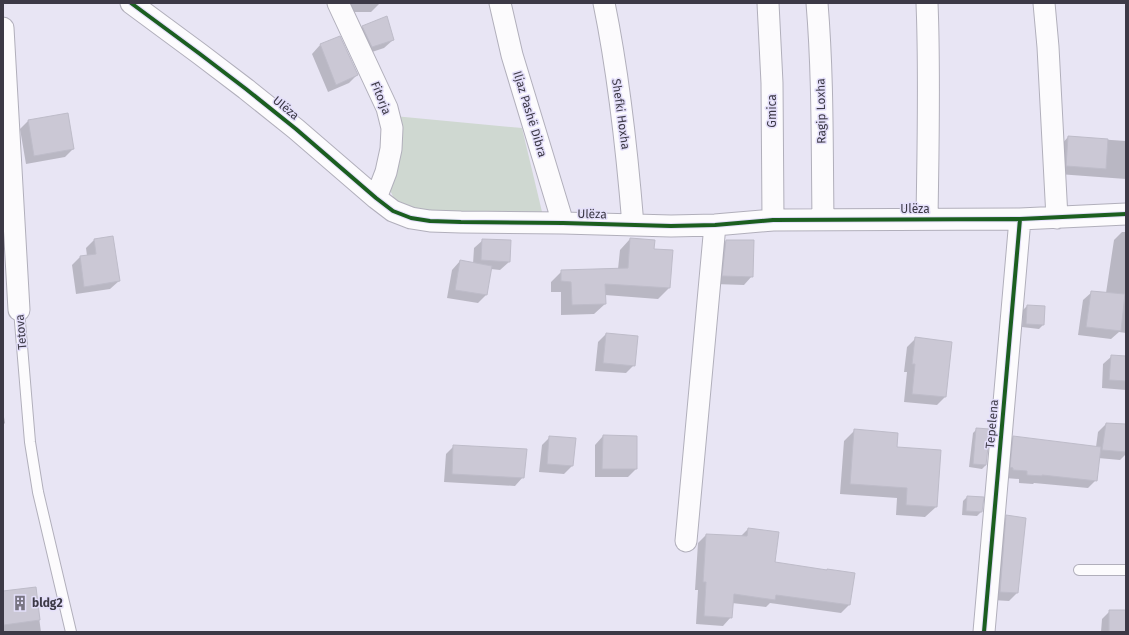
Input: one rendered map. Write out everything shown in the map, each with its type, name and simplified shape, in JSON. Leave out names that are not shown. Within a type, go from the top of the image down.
[{"type":"street","name":"Ulëza","points":[[131,3],[246,89],[296,129],[376,198],[393,211],[411,218],[430,222],[564,223],[671,226],[715,225],[773,220],[927,218],[1020,219],[1126,214]]},
{"type":"street","name":"Fitorja","points":[[338,3],[387,108],[392,128],[391,149],[386,172],[376,198]]},
{"type":"street","name":"Iljaz Pashë Dibra","points":[[500,3],[512,56],[564,223]]},
{"type":"street","name":"Shefki Hoxha","points":[[604,3],[618,91],[633,225]]},
{"type":"street","name":"Gmica","points":[[768,3],[772,83],[773,220]]},
{"type":"street","name":"Ragip Loxha","points":[[817,3],[821,94],[823,219]]},
{"type":"street","name":"Ulëza","points":[[927,3],[929,86],[927,218]]},
{"type":"street","points":[[1044,3],[1057,218]]},
{"type":"street","name":"Tetova","points":[[3,28],[19,310]]},
{"type":"street","name":"Tepelena","points":[[984,632],[1020,219]]},
{"type":"street","points":[[686,541],[715,225]]},
{"type":"lane","name":"Tetova","points":[[19,310],[30,442],[38,492],[70,632]]},
{"type":"lane","points":[[1079,570],[1126,570]]},
{"type":"shaded area","points":[[394,116],[522,128],[543,216],[451,219],[398,207],[387,184]]},
{"type":"building","points":[[387,16],[394,40],[372,47],[362,26]]},
{"type":"building","points":[[340,36],[358,75],[336,85],[320,44]]},
{"type":"building","points":[[68,113],[74,149],[34,156],[28,120]]},
{"type":"building","points":[[1068,136],[1108,139],[1106,169],[1066,166]]},
{"type":"building","points":[[113,236],[120,281],[84,287],[80,256],[96,254],[94,239]]},
{"type":"building","points":[[630,238],[655,240],[654,249],[673,250],[670,288],[605,284],[606,304],[572,305],[571,282],[561,281],[561,270],[628,268]]},
{"type":"building","points":[[482,239],[511,240],[510,262],[481,260]]},
{"type":"building","points":[[726,240],[754,240],[753,277],[722,276]]},
{"type":"building","points":[[460,260],[492,266],[487,295],[455,290]]},
{"type":"building","points":[[1091,291],[1125,294],[1121,331],[1086,327]]},
{"type":"building","points":[[1027,305],[1045,306],[1044,325],[1026,324]]},
{"type":"building","points":[[606,333],[638,336],[635,366],[603,363]]},
{"type":"building","points":[[915,337],[952,342],[946,397],[912,394],[915,364],[912,364]]},
{"type":"building","points":[[1111,355],[1126,356],[1126,381],[1109,380]]},
{"type":"building","points":[[1106,423],[1126,424],[1126,452],[1102,450]]},
{"type":"building","points":[[976,428],[990,429],[986,465],[973,464]]},
{"type":"building","points":[[854,429],[898,433],[897,447],[941,450],[937,507],[906,505],[907,488],[850,484]]},
{"type":"building","points":[[603,435],[637,436],[637,469],[602,469]]},
{"type":"building","points":[[549,436],[576,438],[573,466],[547,464]]},
{"type":"building","points":[[1013,436],[1101,447],[1097,481],[1042,475],[1027,475],[1027,471],[1013,470],[1013,468],[1010,467]]},
{"type":"building","points":[[453,445],[527,449],[524,478],[452,474]]},
{"type":"building","points":[[967,496],[984,497],[982,512],[966,511]]},
{"type":"building","points":[[1006,515],[1026,518],[1018,593],[1000,592]]},
{"type":"building","points":[[748,528],[779,532],[775,562],[855,573],[850,605],[776,595],[775,600],[734,594],[732,618],[704,616],[706,582],[703,582],[706,534],[747,536]]},
{"type":"building","name":"bldg2","points":[[36,587],[40,620],[4,625],[3,591]]},
{"type":"building","points":[[1109,610],[1126,610],[1126,632],[1109,632]]},
{"type":"cycle path","points":[[131,3],[246,89],[296,129],[376,198],[393,211],[411,218],[430,221],[461,222],[671,226],[715,225],[773,220],[1020,219],[1126,214]]},
{"type":"cycle path","points":[[984,632],[1020,219]]},
{"type":"place","name":"bldg2","points":[[20,603]]}]
